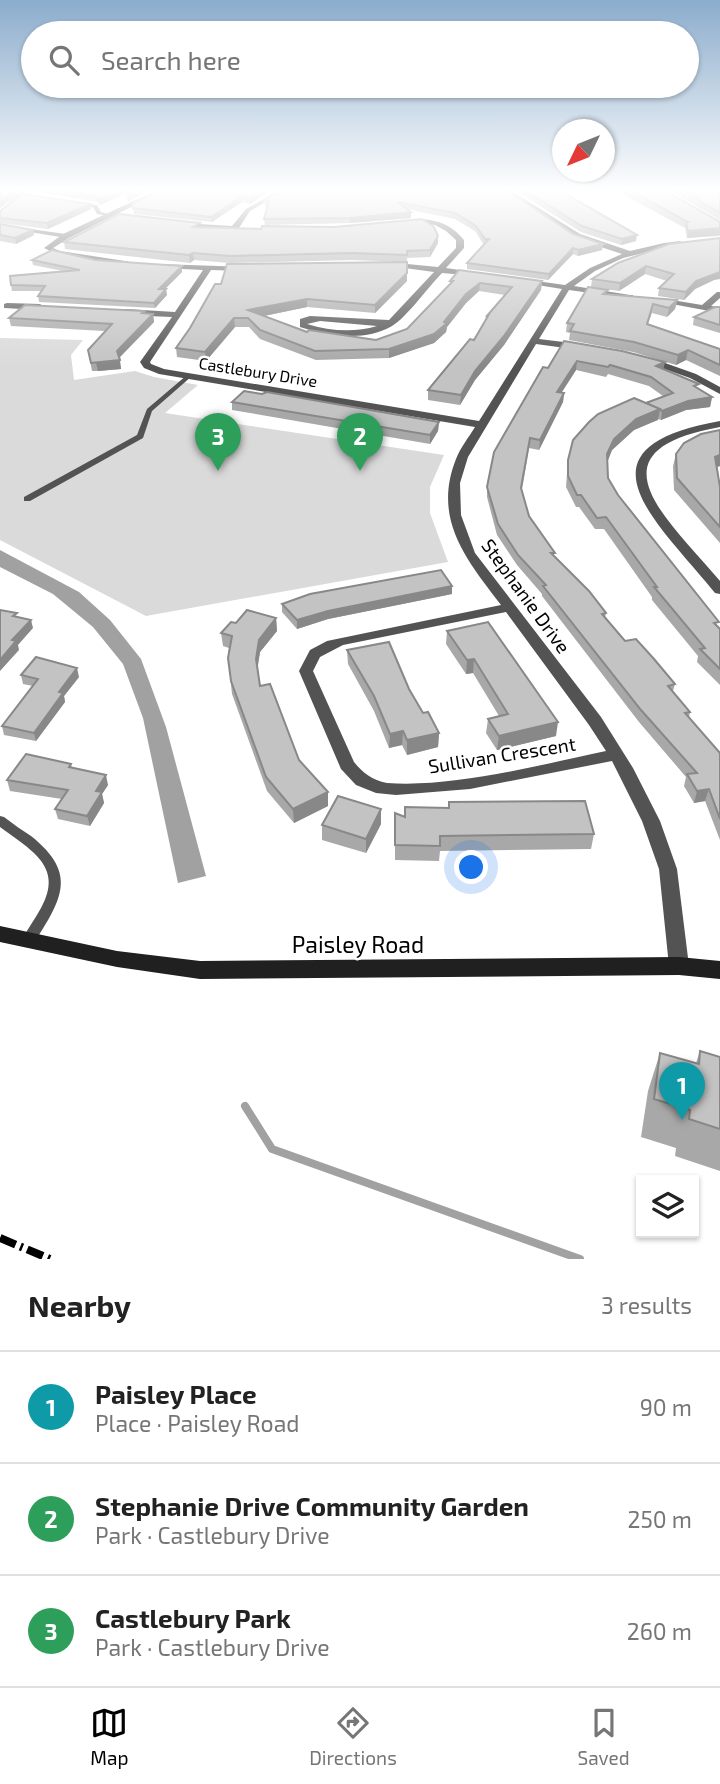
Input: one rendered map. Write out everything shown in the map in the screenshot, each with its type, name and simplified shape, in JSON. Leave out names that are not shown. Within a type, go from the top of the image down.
[{"type":"main road","name":"Paisley Road","points":[[0,934],[117,959],[200,970],[680,966],[720,970]]},
{"type":"street","points":[[50,249],[58,253],[132,263]]},
{"type":"street","points":[[391,323],[371,326],[315,317],[303,321],[303,325],[350,333],[372,332],[391,323],[459,249]]},
{"type":"street","points":[[615,249],[628,253]]},
{"type":"street","name":"Stephanie Drive","points":[[654,249],[628,253],[595,268],[567,287],[462,457],[454,483],[455,516],[469,554],[617,754],[651,821],[668,869],[680,966]]},
{"type":"street","points":[[380,264],[481,275]]},
{"type":"street","points":[[156,265],[253,269]]},
{"type":"street","name":"Castlebury Drive","points":[[208,268],[145,362],[147,366],[158,371],[481,425]]},
{"type":"street","points":[[518,279],[638,298]]},
{"type":"street","points":[[705,307],[720,294]]},
{"type":"street","points":[[648,299],[720,310]]},
{"type":"street","points":[[7,306],[45,308]]},
{"type":"street","points":[[110,311],[177,314]]},
{"type":"street","points":[[533,341],[588,348]]},
{"type":"street","points":[[636,357],[693,376],[720,391]]},
{"type":"street","points":[[720,424],[682,431],[665,439],[649,451],[638,472],[648,502],[720,590]]},
{"type":"street","name":"Sullivan Crescent","points":[[508,608],[345,640],[314,653],[308,661],[306,671],[348,765],[356,777],[369,785],[386,789],[433,787],[483,782],[617,754]]},
{"type":"lane","points":[[27,499],[140,436],[149,410],[189,376]]},
{"type":"lane","points":[[0,820],[52,863],[57,879],[54,900],[28,941]]},
{"type":"shaded area","points":[[0,338],[83,340],[71,355],[74,380],[135,371],[198,385],[165,413],[444,455],[430,487],[430,513],[448,562],[146,616],[0,540]]},
{"type":"shaded area","points":[[0,550],[79,592],[110,620],[141,659],[166,727],[206,876],[178,883],[143,718],[123,664],[93,627],[53,594],[0,567]]},
{"type":"building","points":[[129,249],[431,249],[407,251],[407,255],[189,255]]},
{"type":"building","points":[[480,249],[572,249],[549,274],[467,263]]},
{"type":"building","points":[[656,249],[720,249],[720,272],[696,281],[686,292],[659,288],[674,274],[646,266],[620,283],[592,279],[618,263]]},
{"type":"building","points":[[52,250],[95,260],[182,266],[159,289],[166,289],[154,303],[38,296],[45,286],[11,285],[10,276],[80,270],[32,260]]},
{"type":"building","points":[[407,262],[407,273],[375,305],[307,299],[248,310],[307,332],[309,330],[376,340],[407,329],[453,281],[450,281],[459,270],[542,281],[504,336],[475,371],[461,395],[428,390],[470,339],[474,340],[488,316],[486,317],[512,287],[480,283],[466,294],[444,322],[447,323],[434,334],[389,349],[315,351],[260,330],[248,318],[234,318],[205,352],[176,348],[215,284],[221,284],[227,264]]},
{"type":"building","points":[[588,287],[608,290],[603,294],[677,300],[669,308],[653,304],[647,324],[720,349],[720,365],[688,350],[678,355],[634,342],[570,331],[574,324],[567,323]]},
{"type":"building","points":[[25,305],[145,311],[142,313],[153,314],[117,351],[120,360],[91,363],[88,350],[112,324],[9,318]]},
{"type":"building","points":[[720,307],[720,325],[694,317]]},
{"type":"building","points":[[564,341],[665,362],[656,366],[699,384],[694,386],[712,397],[688,401],[662,411],[646,403],[673,393],[651,377],[610,365],[608,367],[577,361],[557,392],[564,393],[540,440],[530,438],[521,488],[529,516],[555,553],[551,553],[589,591],[606,613],[602,614],[625,641],[636,639],[654,659],[675,684],[668,686],[690,712],[685,713],[720,753],[720,819],[709,789],[697,791],[687,774],[697,773],[641,710],[543,586],[546,585],[518,555],[498,524],[487,487],[494,452],[543,367],[548,368]]},
{"type":"building","points":[[244,391],[262,394],[267,392],[439,422],[430,435],[232,402]]},
{"type":"building","points":[[634,398],[660,409],[636,419],[614,439],[607,454],[608,478],[618,495],[719,622],[714,623],[720,629],[720,669],[700,649],[705,648],[654,587],[657,587],[606,517],[597,518],[581,495],[577,495],[568,476],[568,460],[573,440],[598,414]]},
{"type":"building","points":[[720,430],[720,455],[715,457],[720,487],[720,527],[677,478],[676,454],[684,443],[701,434]]},
{"type":"building","points":[[441,570],[452,586],[328,611],[297,620],[282,604],[310,594]]},
{"type":"building","points":[[0,610],[17,613],[13,616],[31,620],[12,640],[16,641],[0,660]]},
{"type":"building","points":[[247,610],[276,618],[259,640],[256,659],[260,686],[270,684],[299,760],[328,792],[293,809],[266,777],[231,681],[228,658],[232,636],[221,633],[231,622],[236,623]]},
{"type":"building","points":[[488,622],[558,722],[499,736],[488,719],[508,714],[474,659],[467,660],[447,631]]},
{"type":"building","points":[[389,642],[409,689],[423,713],[428,712],[439,733],[407,740],[403,731],[390,734],[374,696],[347,650]]},
{"type":"building","points":[[36,657],[77,668],[59,692],[63,693],[34,733],[2,726],[38,679],[21,675]]},
{"type":"building","points":[[26,754],[106,775],[96,791],[102,792],[87,816],[55,809],[68,790],[7,780]]},
{"type":"building","points":[[338,796],[381,809],[366,839],[322,825]]},
{"type":"building","points":[[585,801],[594,834],[440,836],[440,846],[395,845],[395,813],[405,817],[405,807],[449,808],[449,802]]},
{"type":"building","points":[[700,1051],[720,1057],[720,1129],[689,1119],[690,1110],[654,1099],[660,1053],[699,1064]]},
{"type":"waterway","points":[[245,1106],[272,1149],[580,1259]]},
{"type":"railway","points":[[0,1238],[50,1259]]},
{"type":"place","name":"Castlebury Park","points":[[218,471]]},
{"type":"place","name":"Stephanie Drive Community Garden","points":[[360,471]]},
{"type":"place","name":"Paisley Place","points":[[682,1120]]}]
